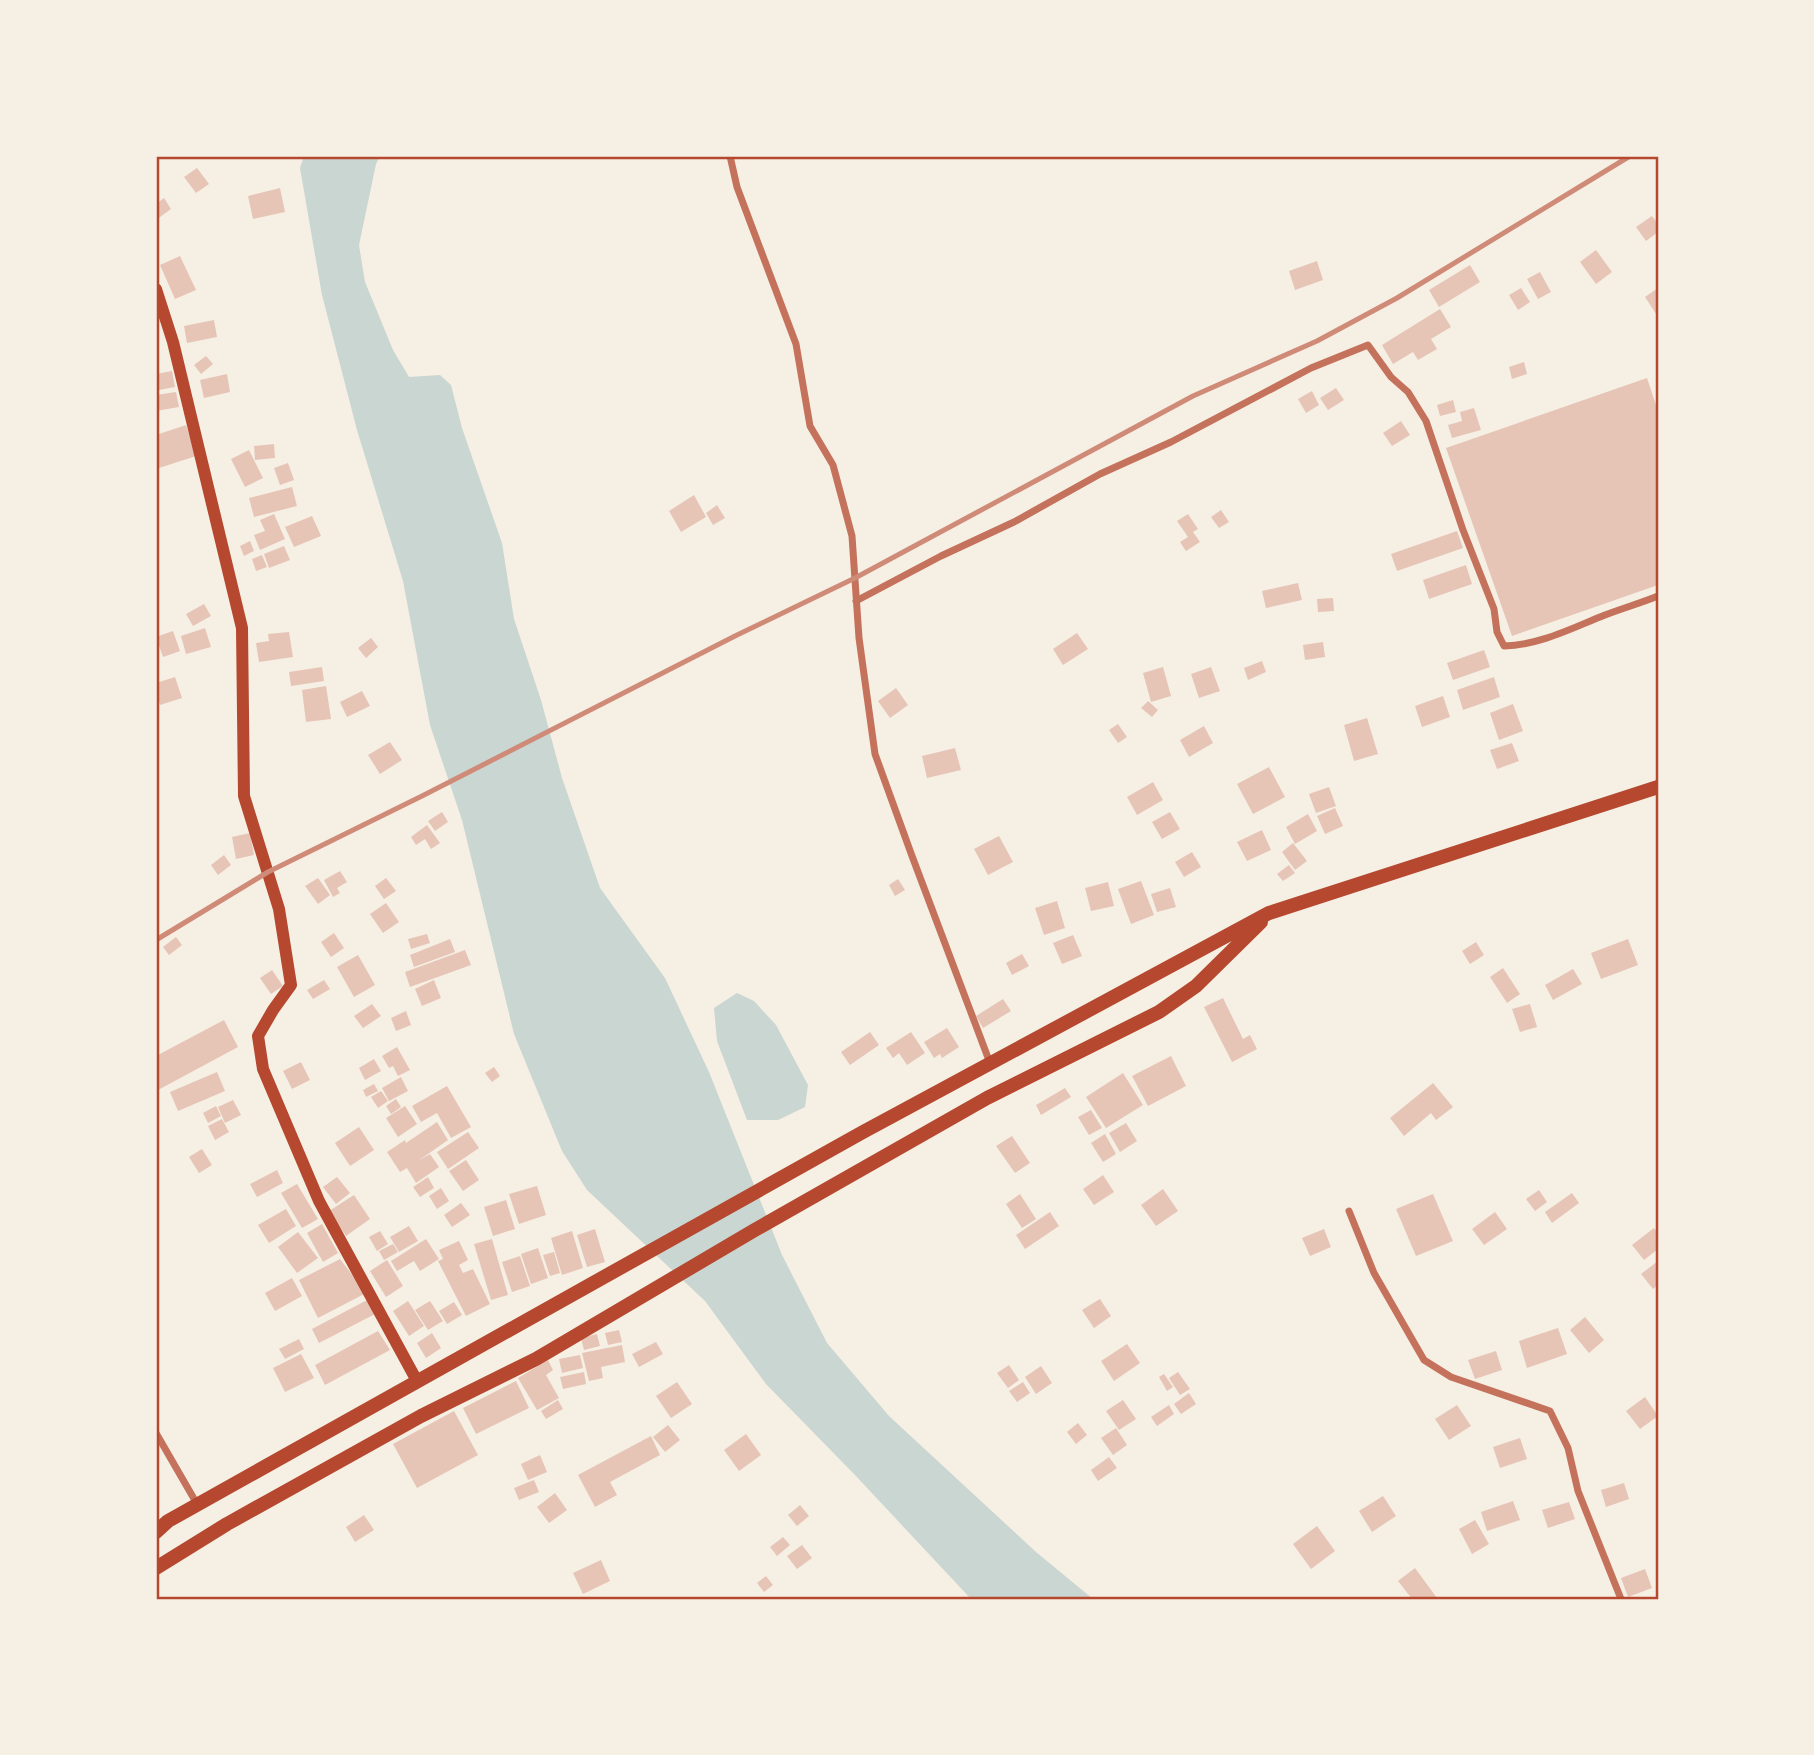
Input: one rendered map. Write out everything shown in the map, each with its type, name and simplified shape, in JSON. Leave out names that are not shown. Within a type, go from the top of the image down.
[{"type":"highway","points":[[156,1532],[168,1521],[578,1290],[863,1132],[1269,913],[1658,787]]},
{"type":"highway","points":[[156,1568],[227,1524],[421,1416],[536,1359],[987,1098],[1159,1012],[1196,986],[1269,913]]},
{"type":"main road","points":[[156,289],[173,342],[243,628],[244,796],[279,909],[291,985],[258,1036],[263,1069],[319,1201],[417,1381]]},
{"type":"street","points":[[730,156],[737,187],[796,344],[810,426],[833,465],[852,536],[859,638],[875,754],[990,1063]]},
{"type":"street","points":[[856,601],[1311,368],[1368,345],[1391,377],[1408,392],[1426,421],[1494,610],[1497,632],[1504,646],[1520,646],[1563,634],[1607,614],[1658,596]]},
{"type":"street","points":[[1349,1211],[1374,1273],[1424,1360],[1451,1377],[1550,1411],[1568,1448],[1578,1492],[1621,1599]]},
{"type":"street","points":[[156,1433],[198,1505]]},
{"type":"shaded area","points":[[304,156],[380,156],[359,245],[365,282],[393,350],[409,377],[440,375],[451,385],[462,428],[502,543],[514,619],[541,700],[562,778],[600,888],[665,978],[709,1072],[782,1255],[827,1343],[889,1416],[1036,1552],[1093,1599],[971,1599],[766,1384],[705,1301],[587,1190],[562,1151],[514,1034],[462,820],[430,725],[403,581],[357,430],[322,295],[300,168]]},
{"type":"shaded area","points":[[737,993],[754,1001],[776,1025],[808,1085],[805,1107],[778,1120],[747,1120],[717,1041],[714,1008]]},
{"type":"building","points":[[197,168],[209,184],[196,193],[184,177]]},
{"type":"building","points":[[280,188],[285,212],[253,219],[248,196]]},
{"type":"building","points":[[164,198],[171,209],[156,220],[156,204]]},
{"type":"building","points":[[1652,216],[1658,224],[1658,232],[1646,241],[1636,227]]},
{"type":"building","points":[[1596,250],[1612,272],[1596,284],[1580,262]]},
{"type":"building","points":[[180,256],[196,290],[175,299],[160,265]]},
{"type":"building","points":[[1317,261],[1323,280],[1295,290],[1289,271]]},
{"type":"building","points":[[1470,265],[1480,282],[1439,307],[1429,290]]},
{"type":"building","points":[[1540,272],[1551,292],[1538,299],[1527,279]]},
{"type":"building","points":[[1521,288],[1530,302],[1518,310],[1509,295]]},
{"type":"building","points":[[1658,288],[1658,317],[1645,297]]},
{"type":"building","points":[[1440,309],[1451,327],[1431,339],[1437,349],[1418,360],[1413,352],[1393,364],[1382,345]]},
{"type":"building","points":[[214,320],[217,337],[187,343],[184,326]]},
{"type":"building","points":[[206,356],[213,364],[201,374],[194,365]]},
{"type":"building","points":[[1524,362],[1527,374],[1512,379],[1509,367]]},
{"type":"building","points":[[172,371],[175,387],[159,390],[156,374]]},
{"type":"building","points":[[227,374],[230,392],[204,398],[200,380]]},
{"type":"building","points":[[1647,378],[1658,411],[1658,585],[1512,636],[1446,448]]},
{"type":"building","points":[[1336,388],[1344,400],[1328,410],[1320,398]]},
{"type":"building","points":[[1312,391],[1319,405],[1306,413],[1298,399]]},
{"type":"building","points":[[176,392],[179,407],[156,411],[156,395]]},
{"type":"building","points":[[1453,400],[1456,412],[1440,416],[1437,405]]},
{"type":"building","points":[[1474,408],[1481,430],[1452,438],[1448,425],[1462,421],[1460,412]]},
{"type":"building","points":[[1401,421],[1410,435],[1392,446],[1383,433]]},
{"type":"building","points":[[186,425],[196,456],[156,469],[156,435]]},
{"type":"building","points":[[274,444],[275,458],[255,460],[254,446]]},
{"type":"building","points":[[249,450],[263,478],[245,487],[231,459]]},
{"type":"building","points":[[288,463],[294,480],[280,485],[274,468]]},
{"type":"building","points":[[292,487],[297,506],[254,517],[249,498]]},
{"type":"building","points":[[694,495],[706,517],[681,532],[669,511]]},
{"type":"building","points":[[717,505],[725,518],[713,525],[706,513]]},
{"type":"building","points":[[1221,510],[1229,522],[1219,528],[1211,517]]},
{"type":"building","points":[[274,514],[285,539],[260,550],[254,535],[265,531],[260,520]]},
{"type":"building","points":[[1188,514],[1198,529],[1193,532],[1200,542],[1186,551],[1180,542],[1188,537],[1177,521]]},
{"type":"building","points":[[312,516],[321,536],[294,547],[285,527]]},
{"type":"building","points":[[1457,531],[1463,548],[1397,571],[1391,554]]},
{"type":"building","points":[[250,541],[254,551],[244,556],[240,546]]},
{"type":"building","points":[[284,546],[290,560],[269,568],[264,554]]},
{"type":"building","points":[[262,555],[267,567],[256,571],[252,559]]},
{"type":"building","points":[[1466,565],[1472,584],[1429,599],[1423,580]]},
{"type":"building","points":[[1298,583],[1302,600],[1266,608],[1262,591]]},
{"type":"building","points":[[1333,598],[1334,611],[1318,612],[1317,599]]},
{"type":"building","points":[[204,604],[211,616],[193,626],[186,614]]},
{"type":"building","points":[[205,628],[211,647],[186,654],[181,636]]},
{"type":"building","points":[[173,631],[180,651],[163,657],[156,637]]},
{"type":"building","points":[[289,632],[293,657],[259,662],[256,643],[269,641],[268,634]]},
{"type":"building","points":[[1077,633],[1088,649],[1063,665],[1053,649]]},
{"type":"building","points":[[371,638],[378,647],[366,658],[358,648]]},
{"type":"building","points":[[1323,642],[1325,657],[1305,660],[1303,645]]},
{"type":"building","points":[[1484,650],[1490,667],[1453,680],[1447,663]]},
{"type":"building","points":[[1262,661],[1266,672],[1248,680],[1244,668]]},
{"type":"building","points":[[322,667],[324,681],[291,686],[289,672]]},
{"type":"building","points":[[1163,667],[1171,696],[1151,702],[1143,673]]},
{"type":"building","points":[[1211,667],[1220,691],[1199,698],[1191,674]]},
{"type":"building","points":[[175,677],[182,698],[160,705],[156,683]]},
{"type":"building","points":[[1494,677],[1500,697],[1463,710],[1457,690]]},
{"type":"building","points":[[326,686],[331,719],[306,722],[302,690]]},
{"type":"building","points":[[896,688],[908,705],[890,718],[878,701]]},
{"type":"building","points":[[362,691],[370,706],[347,717],[340,702]]},
{"type":"building","points":[[1443,696],[1450,717],[1422,727],[1415,706]]},
{"type":"building","points":[[1148,701],[1158,710],[1152,717],[1141,708]]},
{"type":"building","points":[[1513,704],[1523,731],[1499,740],[1490,713]]},
{"type":"building","points":[[1367,718],[1378,754],[1354,761],[1344,725]]},
{"type":"building","points":[[1118,724],[1127,737],[1118,743],[1109,730]]},
{"type":"building","points":[[1204,726],[1213,743],[1189,757],[1180,740]]},
{"type":"building","points":[[390,742],[402,760],[380,774],[368,755]]},
{"type":"building","points":[[1512,743],[1519,761],[1497,769],[1490,750]]},
{"type":"building","points":[[955,748],[961,770],[927,778],[922,756]]},
{"type":"building","points":[[1269,767],[1285,797],[1253,814],[1237,784]]},
{"type":"building","points":[[1153,782],[1163,800],[1137,815],[1127,797]]},
{"type":"building","points":[[1329,787],[1336,806],[1316,813],[1309,794]]},
{"type":"building","points":[[1335,808],[1343,826],[1325,834],[1317,816]]},
{"type":"building","points":[[442,812],[448,822],[435,831],[428,821]]},
{"type":"building","points":[[1170,812],[1180,829],[1162,839],[1152,822]]},
{"type":"building","points":[[1308,814],[1317,831],[1295,844],[1286,827]]},
{"type":"building","points":[[427,825],[440,843],[431,849],[425,839],[416,845],[411,837]]},
{"type":"building","points":[[1262,830],[1271,850],[1247,861],[1237,842]]},
{"type":"building","points":[[250,833],[254,855],[236,859],[232,837]]},
{"type":"building","points":[[999,836],[1013,862],[988,875],[974,849]]},
{"type":"building","points":[[1293,843],[1307,861],[1295,870],[1282,852]]},
{"type":"building","points":[[1192,852],[1201,867],[1184,877],[1175,862]]},
{"type":"building","points":[[224,855],[231,865],[218,875],[211,865]]},
{"type":"building","points":[[1289,865],[1295,873],[1283,881],[1277,874]]},
{"type":"building","points":[[340,871],[347,882],[337,888],[340,893],[333,897],[324,880]]},
{"type":"building","points":[[318,878],[330,895],[318,904],[305,886]]},
{"type":"building","points":[[386,878],[396,891],[384,899],[375,886]]},
{"type":"building","points":[[898,879],[905,890],[895,896],[889,885]]},
{"type":"building","points":[[1141,881],[1154,915],[1131,924],[1118,889]]},
{"type":"building","points":[[1108,882],[1114,906],[1091,911],[1085,888]]},
{"type":"building","points":[[1170,888],[1176,907],[1157,912],[1151,894]]},
{"type":"building","points":[[1057,901],[1065,928],[1044,935],[1035,908]]},
{"type":"building","points":[[386,903],[399,922],[383,933],[370,914]]},
{"type":"building","points":[[334,933],[344,948],[331,957],[321,942]]},
{"type":"building","points":[[427,934],[430,943],[411,949],[408,939]]},
{"type":"building","points":[[1073,935],[1082,956],[1062,964],[1053,943]]},
{"type":"building","points":[[176,937],[182,945],[169,955],[163,947]]},
{"type":"building","points":[[450,939],[455,952],[414,967],[410,955]]},
{"type":"building","points":[[1628,939],[1638,965],[1601,979],[1591,953]]},
{"type":"building","points":[[1476,942],[1484,955],[1470,964],[1462,951]]},
{"type":"building","points":[[465,950],[471,965],[410,987],[405,972]]},
{"type":"building","points":[[1022,954],[1029,966],[1012,975],[1006,963]]},
{"type":"building","points":[[358,955],[375,985],[354,997],[337,967]]},
{"type":"building","points":[[1503,968],[1520,994],[1507,1003],[1490,977]]},
{"type":"building","points":[[1573,969],[1582,984],[1553,1000],[1545,985]]},
{"type":"building","points":[[272,970],[283,986],[271,994],[260,978]]},
{"type":"building","points":[[324,980],[330,989],[313,999],[307,990]]},
{"type":"building","points":[[434,980],[441,998],[422,1006],[415,989]]},
{"type":"building","points":[[1223,998],[1243,1039],[1250,1035],[1257,1049],[1232,1062],[1204,1007]]},
{"type":"building","points":[[1003,999],[1011,1011],[983,1028],[976,1016]]},
{"type":"building","points":[[372,1004],[381,1016],[363,1028],[354,1016]]},
{"type":"building","points":[[1530,1004],[1537,1027],[1520,1032],[1512,1009]]},
{"type":"building","points":[[406,1011],[411,1025],[396,1031],[391,1018]]},
{"type":"building","points":[[224,1020],[238,1047],[158,1090],[156,1056]]},
{"type":"building","points":[[947,1028],[959,1047],[942,1058],[940,1054],[934,1058],[924,1042]]},
{"type":"building","points":[[870,1032],[879,1045],[850,1065],[841,1052]]},
{"type":"building","points":[[911,1032],[925,1053],[907,1065],[899,1053],[893,1058],[886,1048]]},
{"type":"building","points":[[397,1047],[410,1070],[398,1076],[393,1066],[389,1068],[382,1056]]},
{"type":"building","points":[[1171,1056],[1186,1086],[1148,1106],[1132,1076]]},
{"type":"building","points":[[374,1059],[381,1071],[365,1080],[359,1068]]},
{"type":"building","points":[[301,1062],[310,1080],[292,1089],[283,1071]]},
{"type":"building","points":[[494,1067],[500,1076],[492,1082],[485,1073]]},
{"type":"building","points":[[217,1072],[225,1091],[178,1111],[170,1092]]},
{"type":"building","points":[[1123,1073],[1143,1105],[1106,1128],[1086,1097]]},
{"type":"building","points":[[401,1077],[408,1091],[389,1101],[382,1088]]},
{"type":"building","points":[[1433,1083],[1453,1107],[1436,1120],[1431,1113],[1404,1136],[1390,1118]]},
{"type":"building","points":[[374,1084],[378,1091],[366,1097],[363,1090]]},
{"type":"building","points":[[447,1086],[471,1127],[451,1138],[437,1113],[421,1122],[412,1106]]},
{"type":"building","points":[[1065,1088],[1071,1097],[1041,1115],[1036,1105]]},
{"type":"building","points":[[381,1091],[388,1101],[378,1108],[371,1097]]},
{"type":"building","points":[[396,1099],[401,1107],[391,1114],[386,1106]]},
{"type":"building","points":[[233,1100],[241,1115],[225,1123],[218,1107]]},
{"type":"building","points":[[216,1106],[221,1116],[208,1123],[203,1113]]},
{"type":"building","points":[[405,1106],[417,1124],[398,1137],[386,1118]]},
{"type":"building","points":[[1091,1110],[1102,1128],[1089,1135],[1078,1117]]},
{"type":"building","points":[[222,1119],[229,1132],[215,1140],[208,1126]]},
{"type":"building","points":[[437,1122],[448,1140],[418,1161],[430,1154],[439,1167],[416,1183],[407,1168],[400,1172],[387,1152]]},
{"type":"building","points":[[1126,1123],[1137,1141],[1120,1152],[1109,1133]]},
{"type":"building","points":[[359,1127],[374,1150],[350,1166],[335,1143]]},
{"type":"building","points":[[468,1132],[479,1148],[448,1169],[437,1152]]},
{"type":"building","points":[[1105,1134],[1116,1154],[1103,1162],[1091,1143]]},
{"type":"building","points":[[1012,1136],[1030,1163],[1015,1173],[996,1146]]},
{"type":"building","points":[[202,1149],[212,1165],[199,1173],[189,1157]]},
{"type":"building","points":[[466,1160],[479,1180],[463,1191],[449,1171]]},
{"type":"building","points":[[277,1170],[283,1183],[257,1197],[250,1184]]},
{"type":"building","points":[[1103,1175],[1114,1192],[1094,1205],[1083,1189]]},
{"type":"building","points":[[337,1177],[350,1193],[336,1204],[323,1187]]},
{"type":"building","points":[[428,1177],[434,1188],[420,1197],[413,1187]]},
{"type":"building","points":[[297,1184],[318,1219],[302,1228],[281,1193]]},
{"type":"building","points":[[537,1186],[546,1215],[519,1224],[509,1194]]},
{"type":"building","points":[[441,1188],[449,1201],[437,1209],[429,1196]]},
{"type":"building","points":[[1163,1189],[1178,1211],[1156,1226],[1141,1205]]},
{"type":"building","points":[[1539,1190],[1547,1202],[1535,1211],[1526,1199]]},
{"type":"building","points":[[1572,1193],[1579,1203],[1552,1223],[1545,1212]]},
{"type":"building","points":[[1020,1194],[1036,1219],[1022,1228],[1006,1204]]},
{"type":"building","points":[[1433,1194],[1453,1241],[1416,1256],[1396,1209]]},
{"type":"building","points":[[354,1195],[370,1219],[346,1236],[329,1211]]},
{"type":"building","points":[[506,1200],[515,1229],[493,1236],[484,1207]]},
{"type":"building","points":[[461,1203],[470,1215],[452,1227],[444,1215]]},
{"type":"building","points":[[286,1209],[296,1226],[269,1243],[258,1225]]},
{"type":"building","points":[[1050,1212],[1059,1226],[1025,1249],[1016,1235]]},
{"type":"building","points":[[1495,1212],[1507,1229],[1484,1245],[1472,1229]]},
{"type":"building","points":[[322,1224],[338,1253],[323,1262],[307,1233]]},
{"type":"building","points":[[409,1226],[418,1241],[399,1252],[390,1237]]},
{"type":"building","points":[[1654,1228],[1658,1233],[1658,1249],[1644,1260],[1632,1245]]},
{"type":"building","points":[[595,1229],[605,1262],[587,1267],[577,1235]]},
{"type":"building","points":[[1324,1229],[1331,1247],[1310,1256],[1302,1238]]},
{"type":"building","points":[[380,1231],[388,1244],[377,1251],[369,1237]]},
{"type":"building","points":[[572,1231],[583,1268],[562,1275],[551,1238]]},
{"type":"building","points":[[298,1232],[318,1258],[297,1273],[278,1247]]},
{"type":"building","points":[[426,1239],[439,1259],[420,1271],[414,1261],[397,1271],[391,1261]]},
{"type":"building","points":[[492,1239],[508,1295],[491,1300],[474,1244]]},
{"type":"building","points":[[459,1241],[468,1260],[459,1265],[463,1273],[473,1269],[490,1304],[466,1316],[438,1261],[443,1259],[439,1250]]},
{"type":"building","points":[[393,1244],[398,1252],[384,1260],[379,1251]]},
{"type":"building","points":[[538,1248],[548,1278],[531,1284],[521,1254]]},
{"type":"building","points":[[554,1252],[560,1273],[550,1276],[543,1255]]},
{"type":"building","points":[[520,1256],[530,1286],[512,1292],[502,1262]]},
{"type":"building","points":[[340,1259],[366,1293],[318,1318],[299,1280]]},
{"type":"building","points":[[387,1260],[403,1286],[386,1297],[370,1271]]},
{"type":"building","points":[[1658,1261],[1658,1285],[1653,1289],[1641,1274]]},
{"type":"building","points":[[292,1278],[302,1296],[275,1311],[265,1293]]},
{"type":"building","points":[[369,1299],[377,1313],[319,1343],[312,1329]]},
{"type":"building","points":[[1100,1299],[1111,1316],[1094,1328],[1082,1310]]},
{"type":"building","points":[[408,1301],[424,1326],[409,1336],[393,1311]]},
{"type":"building","points":[[430,1301],[443,1321],[428,1330],[415,1310]]},
{"type":"building","points":[[454,1302],[462,1315],[447,1324],[439,1311]]},
{"type":"building","points":[[1585,1317],[1604,1340],[1589,1353],[1570,1330]]},
{"type":"building","points":[[1558,1328],[1567,1354],[1527,1368],[1519,1341]]},
{"type":"building","points":[[619,1330],[622,1342],[608,1345],[605,1333]]},
{"type":"building","points":[[378,1331],[390,1350],[325,1385],[315,1365]]},
{"type":"building","points":[[432,1333],[441,1348],[426,1358],[417,1343]]},
{"type":"building","points":[[597,1334],[600,1346],[584,1350],[581,1338]]},
{"type":"building","points":[[299,1339],[304,1349],[285,1359],[279,1349]]},
{"type":"building","points":[[656,1342],[663,1354],[639,1367],[632,1354]]},
{"type":"building","points":[[1127,1344],[1140,1363],[1114,1381],[1101,1361]]},
{"type":"building","points":[[622,1345],[625,1362],[601,1367],[603,1378],[589,1381],[582,1353]]},
{"type":"building","points":[[1496,1351],[1502,1370],[1475,1379],[1468,1360]]},
{"type":"building","points":[[301,1354],[314,1378],[285,1392],[273,1368]]},
{"type":"building","points":[[580,1355],[583,1368],[562,1373],[559,1359]]},
{"type":"building","points":[[548,1360],[553,1370],[546,1375],[559,1398],[537,1410],[518,1378]]},
{"type":"building","points":[[1009,1365],[1019,1380],[1008,1388],[997,1373]]},
{"type":"building","points":[[1041,1366],[1052,1383],[1036,1394],[1025,1377]]},
{"type":"building","points":[[584,1372],[586,1384],[563,1389],[560,1377]]},
{"type":"building","points":[[1178,1372],[1190,1389],[1180,1395],[1169,1378]]},
{"type":"building","points":[[1164,1374],[1173,1387],[1167,1391],[1159,1377]]},
{"type":"building","points":[[516,1381],[529,1408],[476,1434],[463,1408]]},
{"type":"building","points":[[677,1382],[692,1404],[671,1418],[656,1396]]},
{"type":"building","points":[[1023,1382],[1030,1393],[1017,1402],[1009,1391]]},
{"type":"building","points":[[1189,1393],[1196,1404],[1181,1414],[1174,1404]]},
{"type":"building","points":[[1645,1397],[1658,1416],[1640,1429],[1626,1411]]},
{"type":"building","points":[[558,1400],[563,1409],[546,1419],[541,1411]]},
{"type":"building","points":[[1123,1400],[1136,1419],[1119,1430],[1106,1411]]},
{"type":"building","points":[[1169,1405],[1174,1414],[1157,1426],[1151,1417]]},
{"type":"building","points":[[1457,1405],[1471,1426],[1449,1440],[1435,1419]]},
{"type":"building","points":[[454,1411],[478,1455],[417,1488],[393,1444]]},
{"type":"building","points":[[1078,1423],[1087,1435],[1076,1444],[1067,1432]]},
{"type":"building","points":[[668,1425],[680,1440],[665,1452],[653,1437]]},
{"type":"building","points":[[1116,1428],[1127,1445],[1113,1455],[1101,1438]]},
{"type":"building","points":[[746,1434],[761,1455],[739,1471],[724,1450]]},
{"type":"building","points":[[651,1436],[660,1455],[610,1482],[617,1495],[595,1507],[578,1475]]},
{"type":"building","points":[[1520,1438],[1527,1459],[1500,1468],[1493,1447]]},
{"type":"building","points":[[540,1455],[547,1472],[528,1480],[521,1464]]},
{"type":"building","points":[[1109,1457],[1117,1468],[1098,1481],[1091,1470]]},
{"type":"building","points":[[534,1480],[539,1492],[519,1500],[514,1488]]},
{"type":"building","points":[[1624,1483],[1629,1499],[1606,1507],[1601,1490]]},
{"type":"building","points":[[555,1493],[567,1510],[549,1523],[537,1507]]},
{"type":"building","points":[[1383,1496],[1396,1516],[1372,1532],[1359,1511]]},
{"type":"building","points":[[1513,1501],[1520,1520],[1487,1531],[1481,1512]]},
{"type":"building","points":[[1569,1502],[1575,1519],[1548,1528],[1542,1510]]},
{"type":"building","points":[[800,1505],[809,1516],[797,1526],[788,1515]]},
{"type":"building","points":[[364,1515],[374,1530],[355,1542],[346,1527]]},
{"type":"building","points":[[1475,1520],[1489,1544],[1472,1554],[1459,1529]]},
{"type":"building","points":[[1317,1526],[1335,1551],[1311,1569],[1293,1544]]},
{"type":"building","points":[[783,1537],[790,1545],[777,1556],[770,1547]]},
{"type":"building","points":[[802,1545],[812,1558],[797,1569],[787,1556]]},
{"type":"building","points":[[601,1560],[610,1581],[583,1594],[573,1573]]},
{"type":"building","points":[[1415,1568],[1437,1598],[1412,1599],[1398,1581]]},
{"type":"building","points":[[1645,1569],[1652,1588],[1628,1597],[1621,1578]]},
{"type":"building","points":[[766,1576],[773,1585],[764,1592],[757,1583]]},
{"type":"railway","points":[[156,940],[268,872],[855,578],[1193,396],[1317,341],[1397,298],[1630,156]]}]
